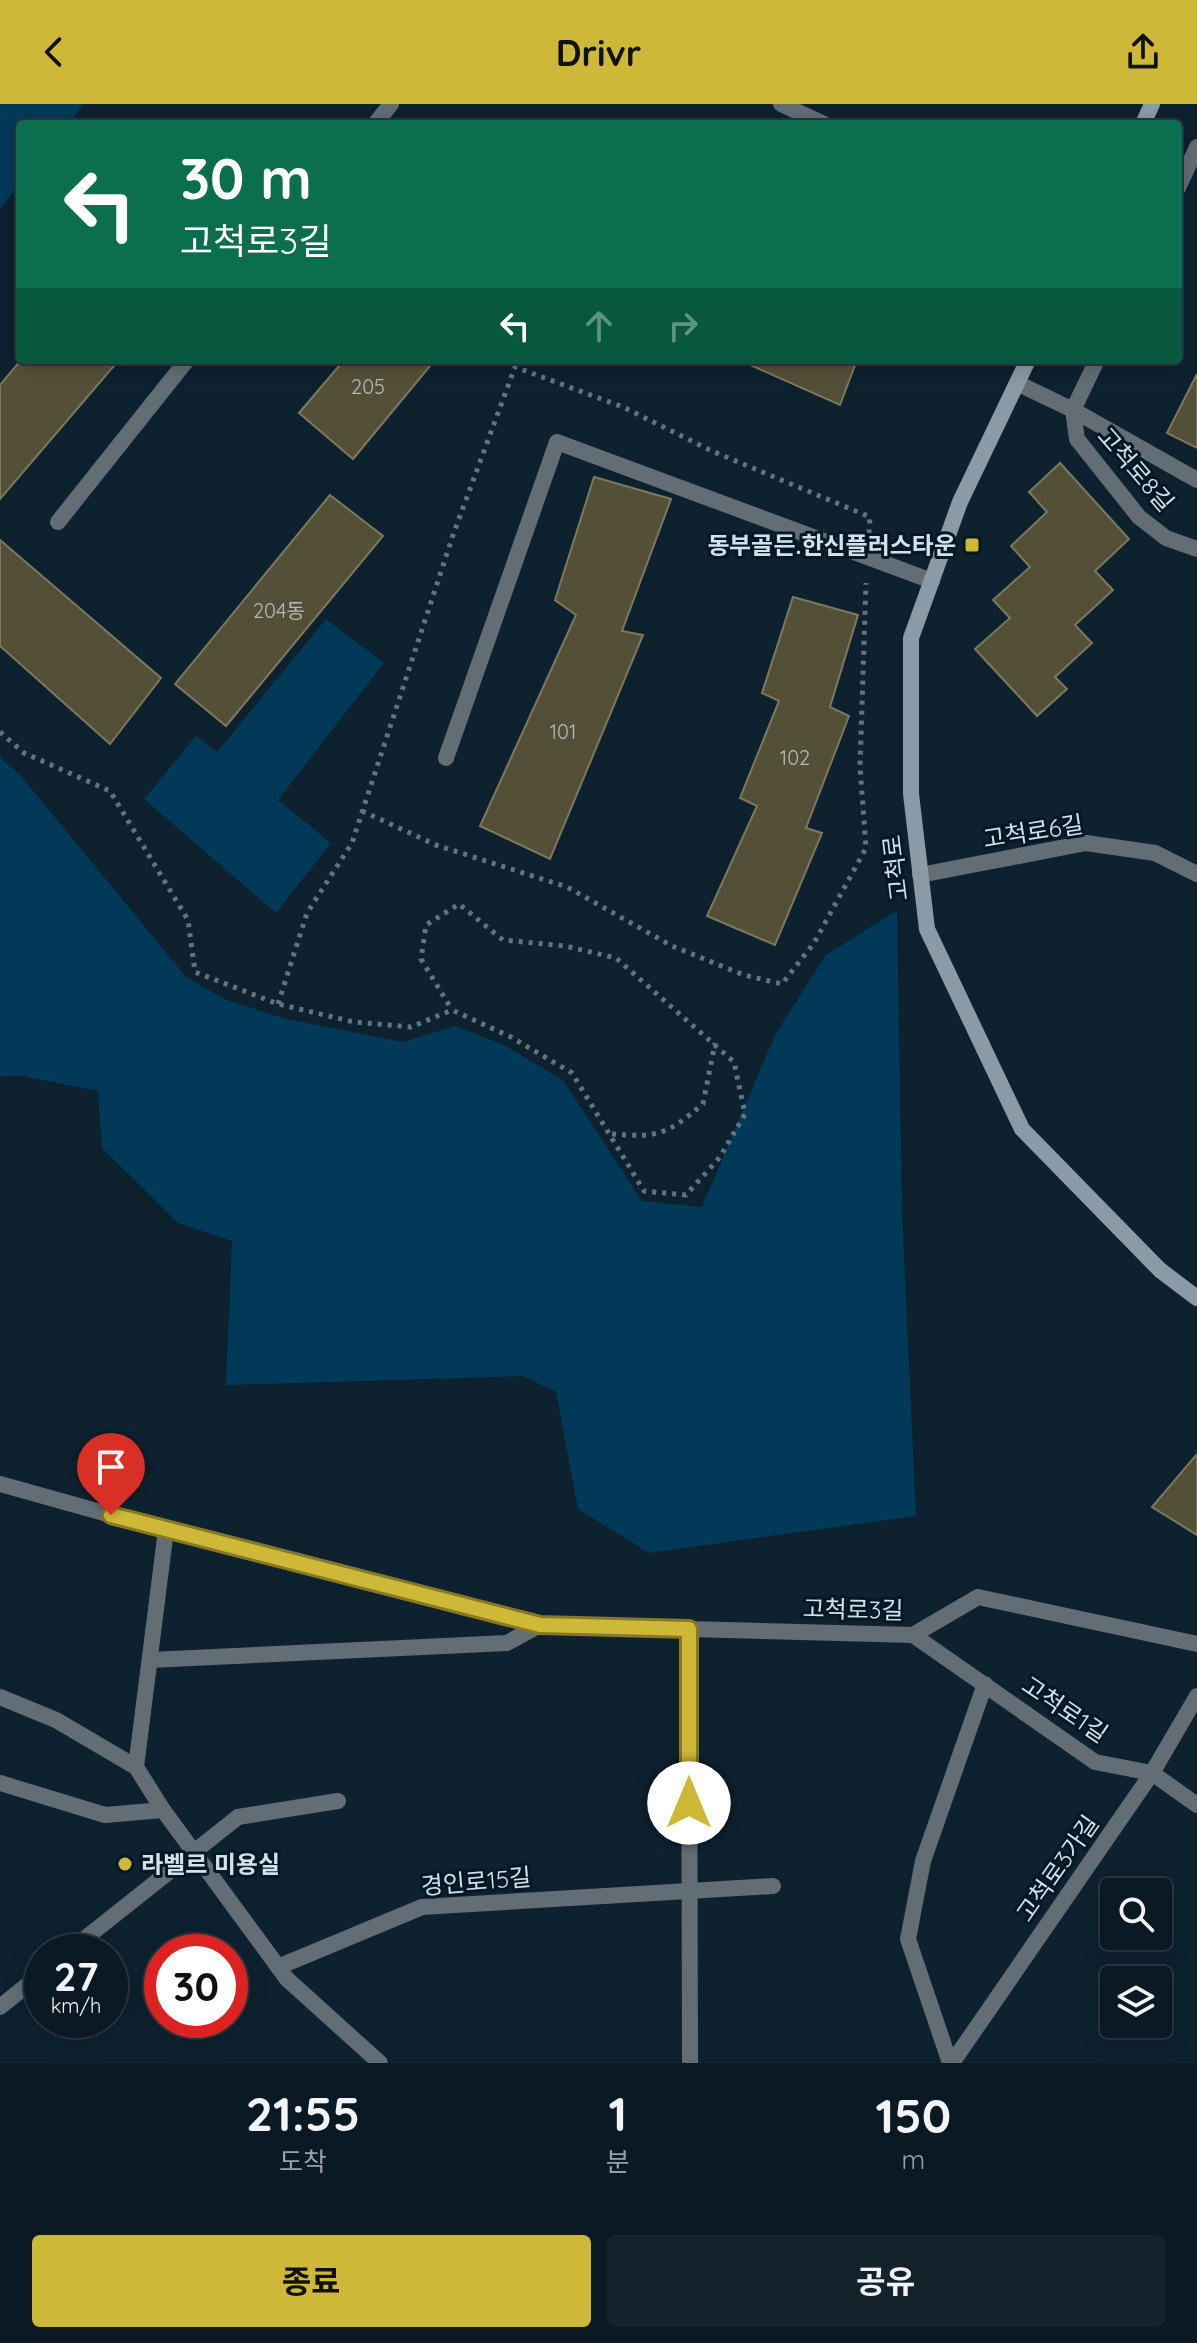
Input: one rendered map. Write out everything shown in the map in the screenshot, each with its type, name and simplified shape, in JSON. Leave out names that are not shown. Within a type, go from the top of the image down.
[{"type":"main road","name":"고척로","points":[[1026,364],[960,502],[911,638],[911,794],[927,929],[1022,1129],[1160,1270],[1197,1298]]},
{"type":"street","points":[[378,120],[391,104]]},
{"type":"street","points":[[781,104],[815,120]]},
{"type":"street","points":[[1182,179],[1197,147]]},
{"type":"street","points":[[58,522],[184,364]]},
{"type":"street","points":[[1095,364],[1073,410],[1197,480]]},
{"type":"street","name":"고척로8길","points":[[1017,383],[1073,410],[1077,439],[1139,517],[1166,538],[1197,549]]},
{"type":"street","points":[[446,758],[557,442],[932,581]]},
{"type":"street","name":"고척로6길","points":[[920,875],[1086,843],[1155,853],[1197,874]]},
{"type":"street","name":"고척로3길","points":[[0,1484],[166,1530],[540,1625],[913,1635],[978,1597],[1197,1644]]},
{"type":"street","points":[[136,1767],[166,1530]]},
{"type":"street","name":"고척로3길","points":[[150,1660],[507,1643],[540,1625]]},
{"type":"street","points":[[689,1629],[690,2063]]},
{"type":"street","name":"고척로1길","points":[[913,1635],[1095,1762],[1152,1773],[1197,1805]]},
{"type":"street","name":"고척로3가길","points":[[951,2063],[908,1939],[923,1861],[985,1684]]},
{"type":"street","name":"고척로3가길","points":[[951,2063],[1152,1773],[1197,1696]]},
{"type":"street","points":[[0,1697],[56,1720],[136,1767],[163,1810],[287,1979],[380,2063]]},
{"type":"street","points":[[0,1783],[105,1815],[163,1810]]},
{"type":"street","points":[[90,1934],[238,1817],[338,1801]]},
{"type":"street","name":"경인로15길","points":[[278,1967],[422,1907],[773,1886]]},
{"type":"street","points":[[0,2007],[24,1988]]},
{"type":"path","points":[[278,1004],[307,913],[352,843],[453,535],[515,367],[623,407],[712,451],[870,517],[868,549]]},
{"type":"path","points":[[362,811],[436,845],[567,887],[672,946],[744,975],[782,984],[814,943],[866,848],[860,766],[866,581]]},
{"type":"path","points":[[0,732],[24,753],[110,791],[188,920],[195,972],[278,1004],[354,1022],[411,1027],[452,1010]]},
{"type":"path","points":[[459,904],[503,940],[565,946],[616,958],[715,1043],[734,1062],[745,1114],[720,1157],[686,1195],[644,1191],[572,1073],[511,1037],[452,1010],[421,959],[426,925],[459,904]]},
{"type":"path","points":[[611,1134],[649,1137],[675,1127],[703,1104],[715,1043]]},
{"type":"shaded area","points":[[0,104],[84,104],[71,120],[16,120],[16,189],[0,209]]},
{"type":"shaded area","points":[[326,619],[384,663],[278,800],[331,843],[276,913],[144,799],[196,736],[217,752]]},
{"type":"shaded area","points":[[0,757],[21,776],[186,977],[224,999],[286,1019],[403,1042],[455,1026],[502,1044],[563,1080],[642,1201],[702,1207],[775,1035],[825,956],[897,910],[902,1215],[916,1516],[649,1553],[578,1509],[556,1392],[523,1376],[226,1385],[232,1241],[178,1223],[102,1148],[98,1091],[17,1075],[0,1077]]},
{"type":"building","points":[[18,364],[116,364],[0,499],[0,385]]},
{"type":"building","points":[[341,364],[432,364],[353,459],[299,413]]},
{"type":"building","points":[[748,364],[855,364],[840,405]]},
{"type":"building","points":[[1197,374],[1197,448],[1167,433]]},
{"type":"building","points":[[1060,463],[1129,539],[1095,571],[1113,590],[1075,625],[1092,643],[1055,677],[1067,689],[1037,716],[975,649],[1010,618],[993,600],[1030,567],[1011,546],[1047,512],[1029,492]]},
{"type":"building","points":[[594,477],[671,499],[622,631],[643,635],[550,859],[480,826],[576,615],[555,600]]},
{"type":"building","points":[[330,495],[383,536],[226,726],[175,684]]},
{"type":"building","points":[[0,540],[161,678],[110,744],[0,646]]},
{"type":"building","points":[[793,597],[858,615],[830,707],[849,716],[806,828],[822,833],[775,945],[707,916],[757,806],[740,798],[779,701],[762,693]]},
{"type":"building","points":[[1197,1454],[1197,1535],[1152,1507]]},
{"type":"place","name":"동부골든.한신플러스타운","points":[[972,545]]},
{"type":"place","name":"라벨르 미용실","points":[[125,1864]]},
{"type":"route","points":[[111,1515],[540,1625],[689,1629],[689,1803]]}]
